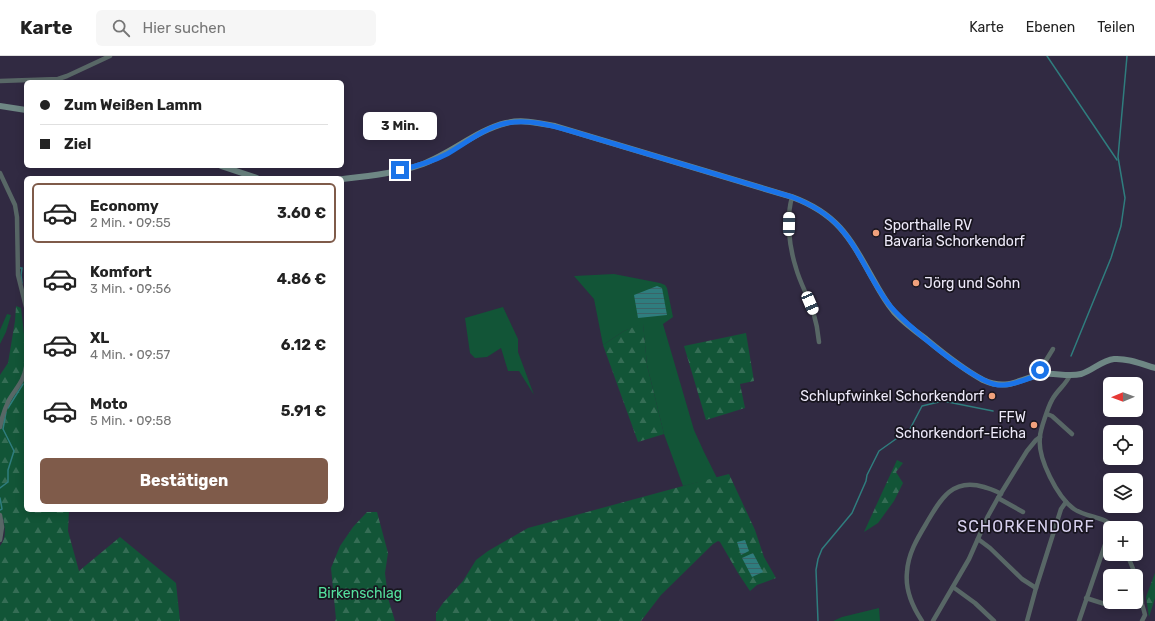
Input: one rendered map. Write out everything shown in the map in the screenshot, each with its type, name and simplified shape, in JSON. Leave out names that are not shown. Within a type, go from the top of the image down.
[{"type":"street","points":[[0,81],[58,78],[67,76],[110,56]]},
{"type":"street","points":[[0,106],[24,110]]},
{"type":"street","points":[[344,179],[400,170],[422,164],[447,154],[484,132],[505,123],[538,123],[792,197],[814,206],[839,225],[850,240],[894,312],[919,334],[962,367],[996,385],[1008,385],[1039,375],[1082,374],[1110,360],[1116,359],[1133,361],[1155,368]]},
{"type":"street","points":[[227,168],[251,176]]},
{"type":"street","points":[[0,174],[15,205],[17,217],[18,275],[24,299]]},
{"type":"street","points":[[792,197],[789,224],[793,259],[813,311],[819,342]]},
{"type":"street","points":[[1039,375],[1040,370],[1053,349]]},
{"type":"street","points":[[0,427],[4,410],[22,381],[24,374]]},
{"type":"street","points":[[1070,375],[1068,381],[1052,399],[1047,414],[1040,437],[1043,458],[1054,485],[1066,502],[1075,510],[1105,521]]},
{"type":"street","points":[[1047,414],[1052,416],[1072,434]]},
{"type":"street","points":[[933,621],[969,559],[999,496],[1027,451],[1040,437]]},
{"type":"street","points":[[922,621],[909,596],[907,573],[910,556],[917,541],[937,505],[944,496],[951,490],[966,484],[977,485],[995,490],[999,496],[1023,512]]},
{"type":"street","points":[[1027,621],[1061,509],[1066,502]]},
{"type":"street","points":[[0,515],[2,527],[0,540]]},
{"type":"street","points":[[978,539],[990,548],[1022,579],[1036,588]]},
{"type":"street","points":[[1079,621],[1103,552]]},
{"type":"street","points":[[953,587],[975,603],[994,621]]},
{"type":"street","points":[[1086,598],[1103,603]]},
{"type":"street","points":[[1142,621],[1144,615],[1143,608]]},
{"type":"green space","points":[[614,274],[660,283],[665,285],[667,288],[673,317],[663,324],[694,430],[717,478],[683,486],[664,434],[647,365],[643,324],[624,331],[603,345],[594,299],[574,276]]},
{"type":"green space","points":[[16,306],[21,308],[24,334],[24,512],[69,512],[68,531],[79,571],[120,537],[176,583],[180,621],[0,621],[0,546],[4,539],[5,533],[3,518],[0,517],[0,375],[8,363]]},
{"type":"green space","points":[[503,307],[518,339],[518,352],[534,395],[519,371],[508,371],[501,348],[487,357],[475,358],[470,353],[465,318]]},
{"type":"green space","points":[[7,314],[11,315],[6,332],[0,344],[0,330]]},
{"type":"green space","points":[[643,323],[647,365],[664,434],[638,442],[603,345],[624,331]]},
{"type":"green space","points":[[746,333],[754,381],[740,384],[745,408],[706,420],[684,346]]},
{"type":"green space","points":[[897,460],[903,463],[896,472],[903,483],[894,501],[878,523],[864,532]]},
{"type":"green space","points":[[729,474],[755,530],[764,557],[776,578],[757,585],[750,591],[718,541],[713,544],[661,595],[641,621],[436,621],[436,613],[463,581],[476,560],[488,551],[528,528]]},
{"type":"green space","name":"Birkenschlag","points":[[367,512],[377,512],[388,553],[385,573],[388,598],[395,621],[335,621],[331,568],[340,546],[353,527]]},
{"type":"green space","points":[[1155,573],[1155,598],[1149,617],[1146,597]]},
{"type":"green space","points":[[879,608],[880,621],[833,621],[842,617]]},
{"type":"shaded area","points":[[657,286],[662,288],[667,315],[638,318],[634,295]]},
{"type":"shaded area","points":[[745,540],[749,551],[741,555],[737,542]]},
{"type":"shaded area","points":[[753,553],[763,572],[752,577],[742,558]]},
{"type":"waterway","points":[[1047,56],[1117,160]]},
{"type":"waterway","points":[[1071,356],[1111,258],[1121,226],[1125,198],[1118,157],[1127,56]]},
{"type":"waterway","points":[[20,268],[22,268],[22,283]]},
{"type":"waterway","points":[[8,408],[23,384]]},
{"type":"waterway","points":[[818,621],[816,570],[818,559],[822,549],[852,513],[866,481],[867,475],[879,451],[910,429],[922,406],[943,401],[993,411]]},
{"type":"waterway","points":[[0,488],[8,482],[8,470],[14,451],[3,429],[6,412]]},
{"type":"waterway","points":[[0,498],[2,509],[0,510]]},
{"type":"place","name":"Sporthalle RV Bavaria Schorkendorf","points":[[876,233]]},
{"type":"place","name":"Jörg und Sohn","points":[[916,283]]},
{"type":"place","name":"Schlupfwinkel Schorkendorf","points":[[992,396]]},
{"type":"place","name":"FFW Schorkendorf-Eicha","points":[[1034,425]]},
{"type":"district","name":"SCHORKENDORF","points":[[1026,526]]},
{"type":"route","points":[[400,170],[422,164],[447,154],[484,132],[505,123],[526,122],[555,126],[792,197],[814,206],[839,225],[850,240],[894,312],[919,334],[962,367],[996,385],[1008,385],[1039,375],[1040,370]]}]
